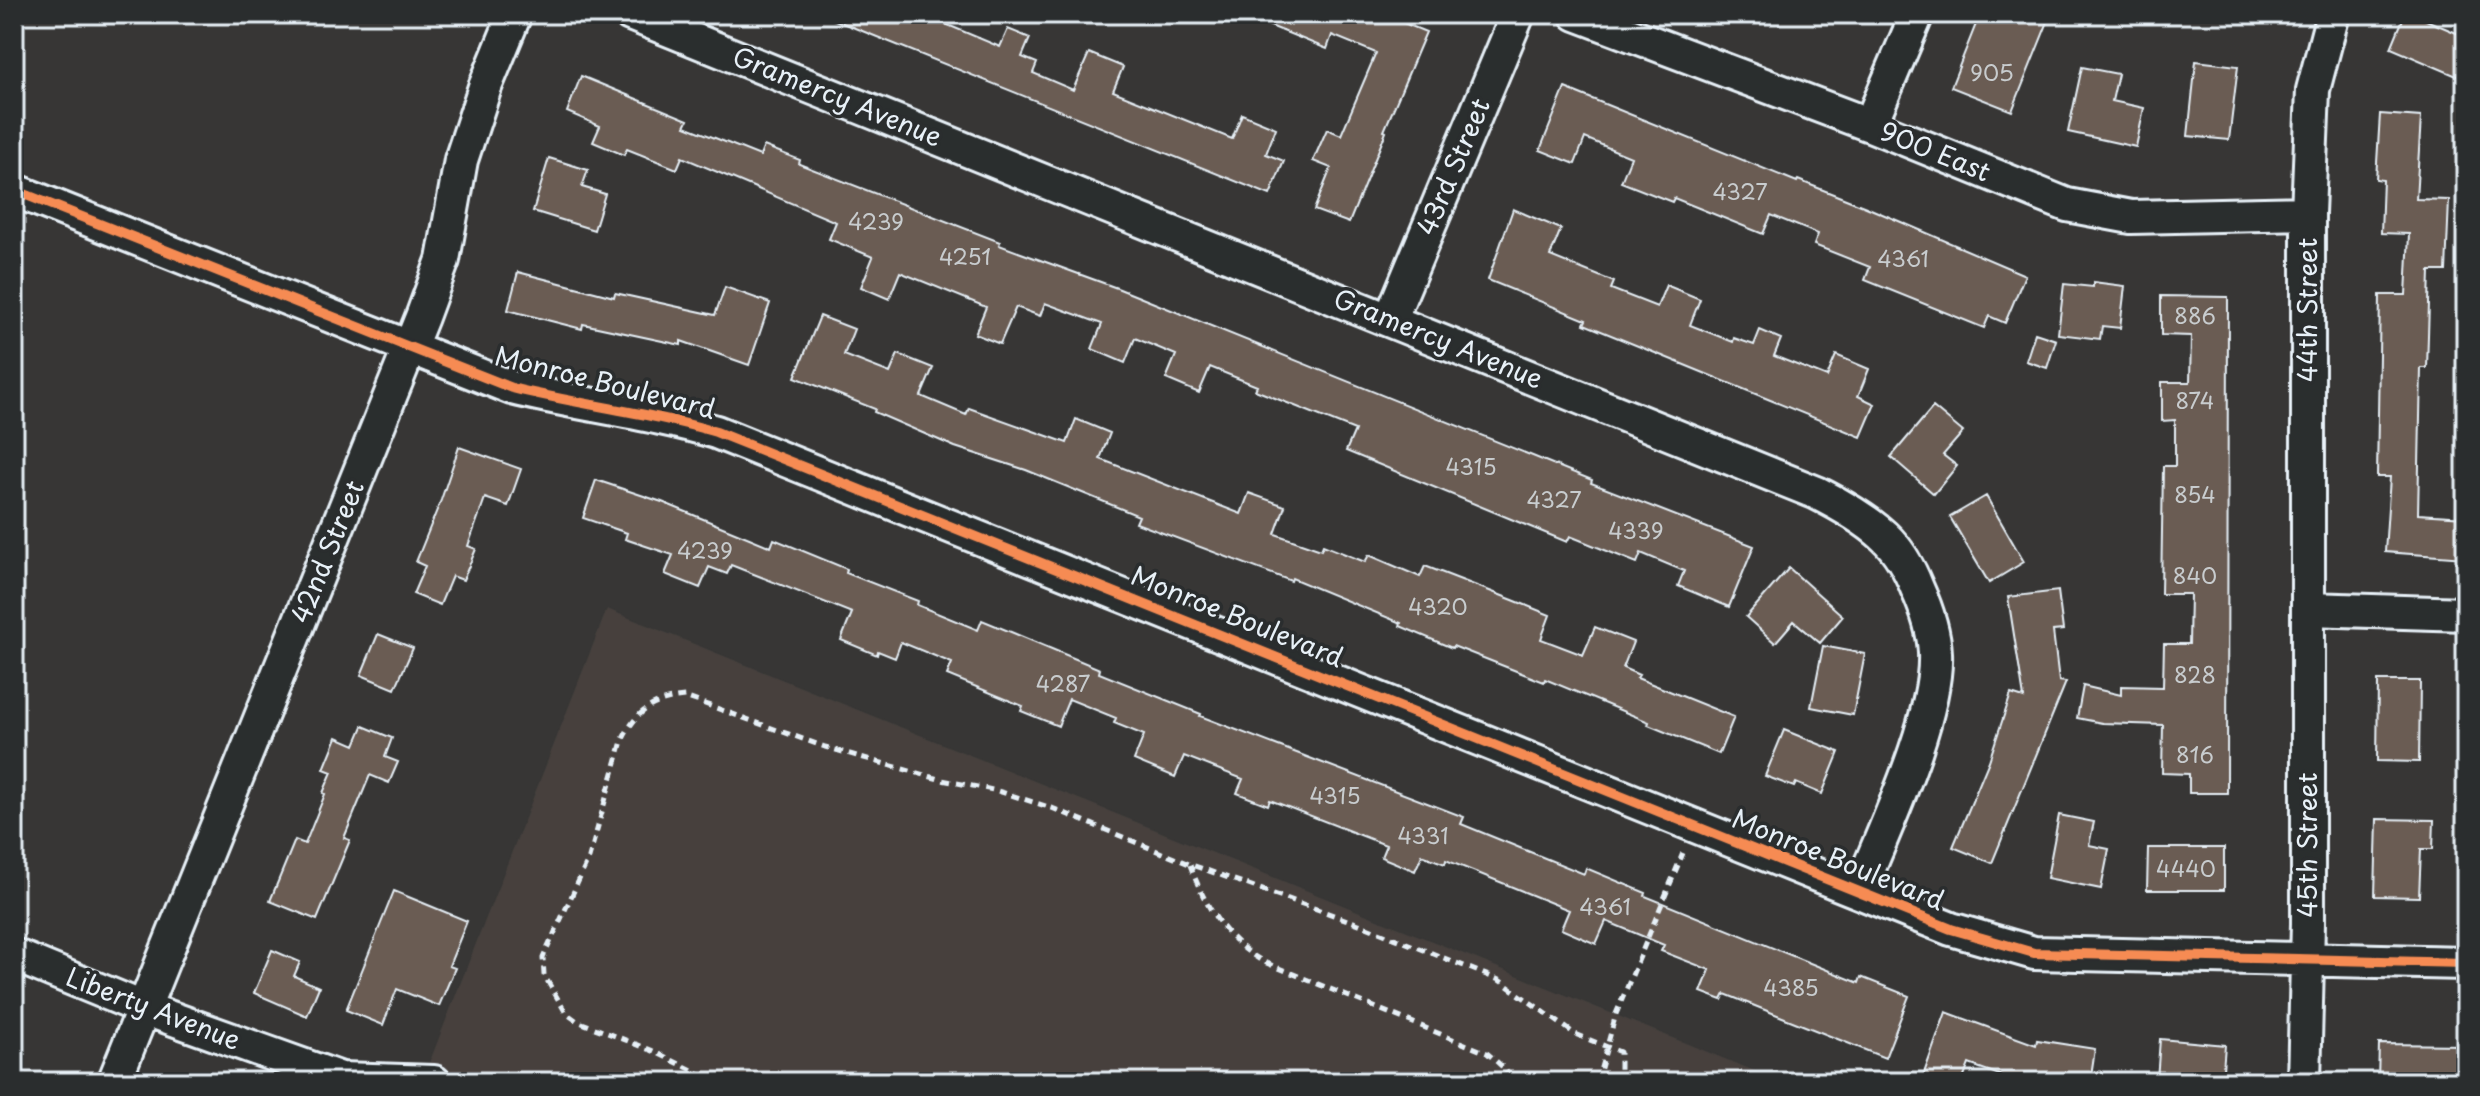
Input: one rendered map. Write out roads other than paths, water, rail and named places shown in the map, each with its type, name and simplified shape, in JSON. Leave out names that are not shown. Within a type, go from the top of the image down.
[{"type":"street","name":"42nd Street","points":[[114,1082],[410,348],[443,260],[461,160],[485,87],[515,14]]},
{"type":"street","name":"Gramercy Avenue","points":[[630,14],[1817,493],[1858,515],[1887,539],[1912,576],[1928,614],[1935,653],[1929,700],[1916,747],[1859,892]]},
{"type":"street","name":"43rd Street","points":[[1390,320],[1518,14]]},
{"type":"street","name":"900 East","points":[[1576,14],[1870,125],[2067,205],[2131,217],[2308,213]]},
{"type":"street","points":[[1870,125],[1917,14]]},
{"type":"street","name":"44th Street","points":[[2309,609],[2308,213],[2313,90],[2333,14]]},
{"type":"street","name":"Monroe Boulevard","points":[[14,190],[512,388],[572,403],[674,419],[716,432],[1951,929],[2034,953],[2466,963]]},
{"type":"street","points":[[2309,609],[2466,614]]},
{"type":"street","name":"45th Street","points":[[2304,1082],[2309,609]]},
{"type":"street","name":"Liberty Avenue","points":[[14,955],[143,1008],[341,1079],[434,1082]]}]
